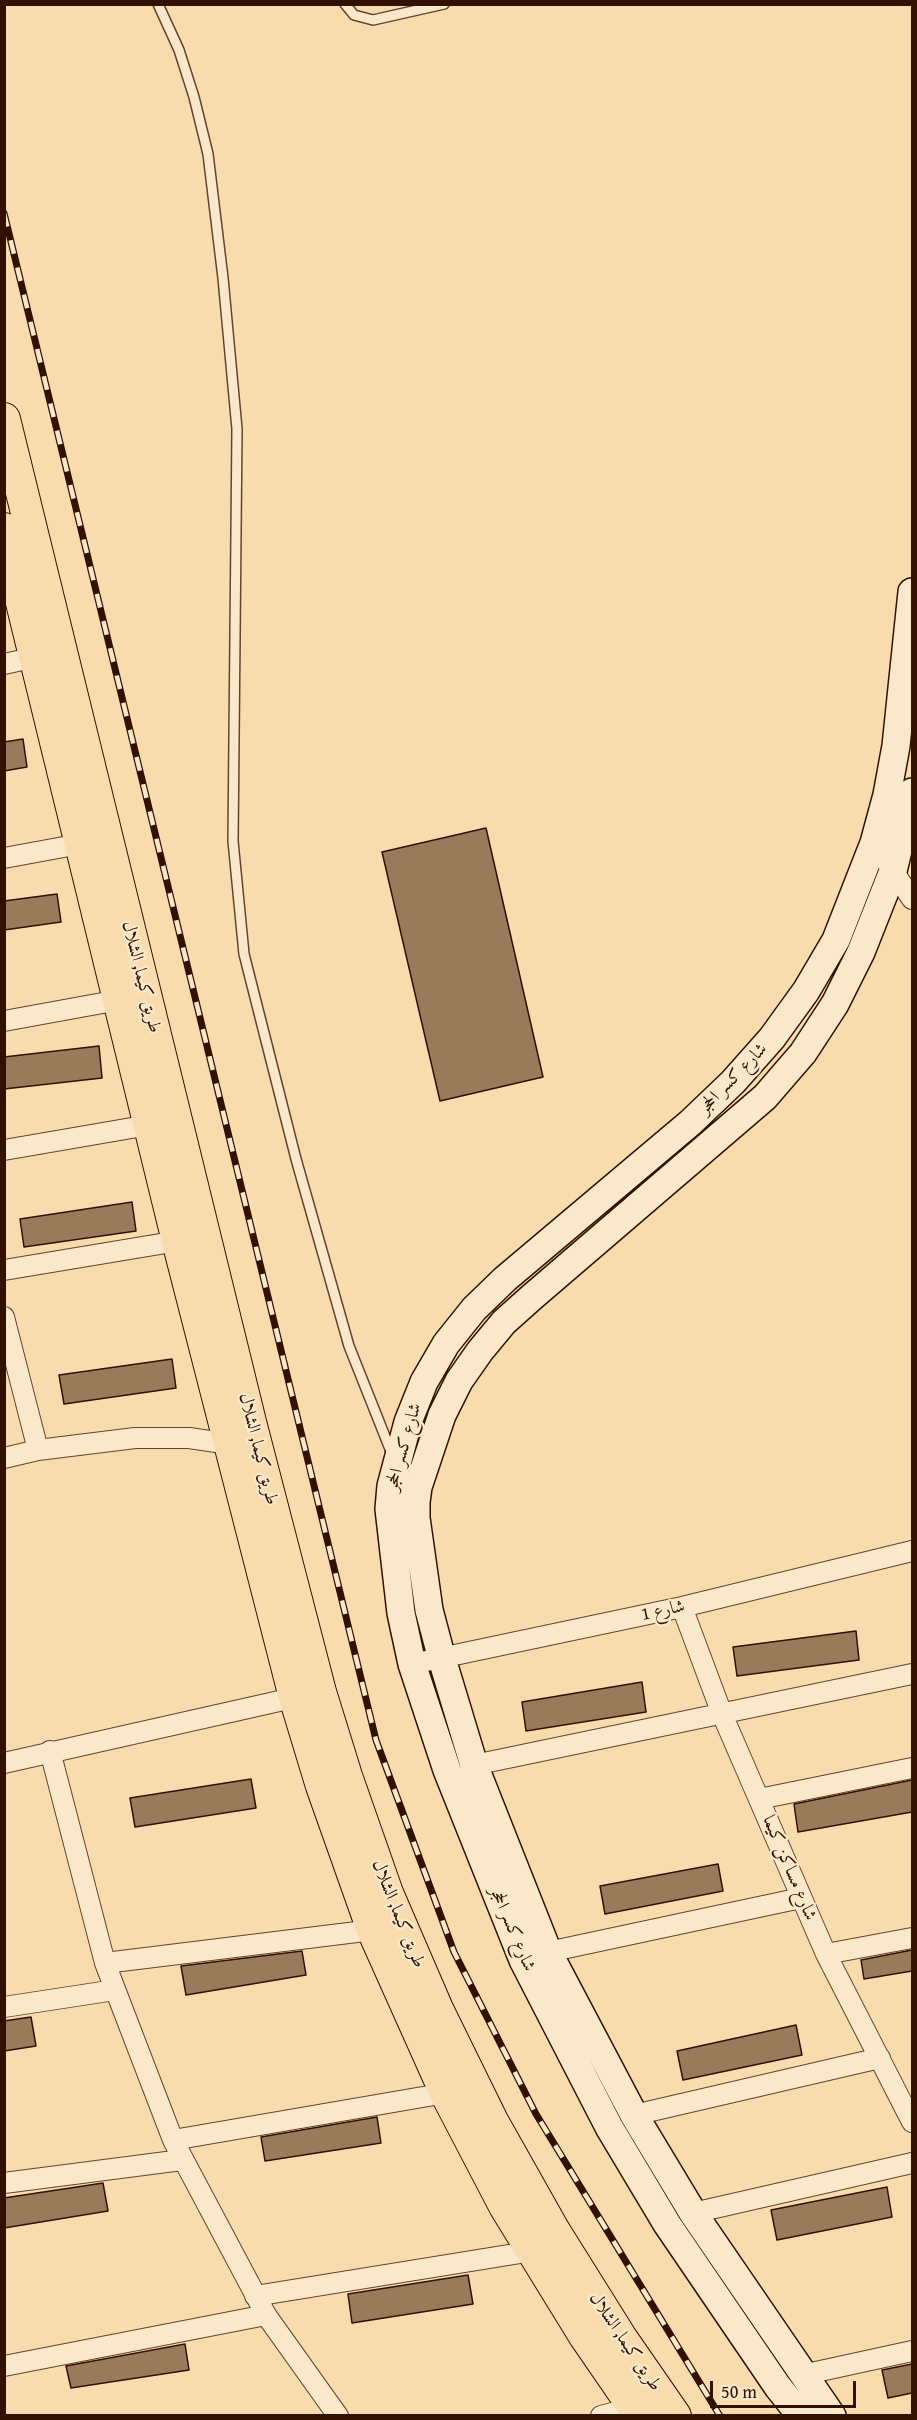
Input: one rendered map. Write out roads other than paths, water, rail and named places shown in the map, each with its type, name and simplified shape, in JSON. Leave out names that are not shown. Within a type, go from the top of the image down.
[{"type":"highway","name":"طريق كيما, الشلال","points":[[4,419],[80,844],[230,1444],[308,1694],[346,1776],[387,1893],[437,2009],[492,2121],[554,2231],[621,2338],[675,2415]]},
{"type":"highway","name":"طريق كيما, الشلال","points":[[4,529],[48,671],[250,1422],[308,1694],[322,1786],[373,1930],[446,2093],[505,2206],[585,2336],[637,2411]]},
{"type":"main road","name":"شارع كسر الحجر","points":[[801,2415],[778,2387],[668,2224],[609,2127],[523,1960],[447,1770],[412,1664],[401,1612],[390,1532],[391,1486],[408,1422],[424,1382],[447,1344],[474,1309],[505,1279],[690,1123],[733,1082],[772,1038],[806,991],[836,940],[874,843],[887,795],[896,746],[912,592]]},
{"type":"main road","name":"شارع كسر الحجر","points":[[832,2415],[802,2375],[693,2213],[634,2115],[548,1952],[474,1765],[429,1610],[416,1518],[418,1487],[442,1415],[459,1382],[480,1351],[504,1322],[756,1105],[802,1053],[835,1004],[861,952],[893,871],[912,792]]},
{"type":"main road","points":[[396,1464],[418,1487]]},
{"type":"street","points":[[4,664],[48,671]]},
{"type":"street","points":[[874,843],[912,899]]},
{"type":"street","points":[[4,858],[80,844]]},
{"type":"street","points":[[4,1021],[118,1000]]},
{"type":"street","points":[[4,1150],[149,1125]]},
{"type":"street","points":[[4,1270],[178,1241]]},
{"type":"street","points":[[4,1317],[10,1359],[38,1450]]},
{"type":"street","points":[[4,1458],[38,1450],[135,1438],[189,1438],[230,1444]]},
{"type":"street","name":"شارع 1","points":[[412,1664],[682,1607],[912,1551]]},
{"type":"street","name":"شارع مساكن كيما","points":[[682,1607],[722,1714],[826,1954],[880,2058],[907,2101],[912,2122]]},
{"type":"street","points":[[474,1765],[911,1678]]},
{"type":"street","points":[[4,1763],[308,1694]]},
{"type":"street","points":[[50,1751],[105,1963],[173,2140],[266,2315],[339,2415]]},
{"type":"street","points":[[759,1799],[912,1768]]},
{"type":"street","points":[[548,1952],[801,1898]]},
{"type":"street","points":[[105,1963],[373,1930]]},
{"type":"street","points":[[826,1954],[912,1938]]},
{"type":"street","points":[[4,2007],[115,1990]]},
{"type":"street","points":[[634,2115],[880,2058]]},
{"type":"street","points":[[173,2140],[446,2093]]},
{"type":"street","points":[[4,2183],[182,2160]]},
{"type":"street","points":[[693,2213],[912,2163]]},
{"type":"street","points":[[255,2296],[533,2251]]},
{"type":"street","points":[[4,2366],[266,2315]]},
{"type":"street","points":[[802,2375],[912,2351]]},
{"type":"street","points":[[602,2415],[637,2411]]},
{"type":"lane","points":[[158,4],[179,50],[195,97],[208,153],[236,417],[233,841],[244,954],[296,1159],[349,1346],[396,1464]]},
{"type":"lane","points":[[345,4],[354,15],[373,20],[444,4]]},
{"type":"railway","points":[[4,213],[376,1740],[454,1952],[536,2114],[720,2416]]}]
